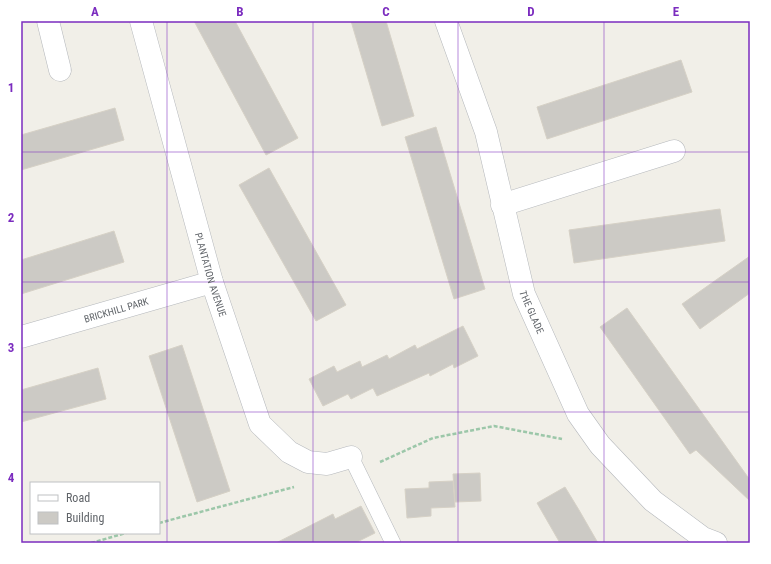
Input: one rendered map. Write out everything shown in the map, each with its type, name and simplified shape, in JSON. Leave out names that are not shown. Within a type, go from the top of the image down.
[{"type":"street","points":[[48,21],[60,70]]},
{"type":"street","name":"PLANTATION AVENUE","points":[[141,21],[212,282],[260,424],[289,452],[308,462],[327,464],[351,457]]},
{"type":"street","name":"THE GLADE","points":[[446,21],[486,132],[524,294],[578,414],[600,445],[653,501],[702,538],[716,543]]},
{"type":"street","points":[[502,205],[674,151]]},
{"type":"street","name":"BRICKHILL PARK","points":[[21,337],[212,282]]},
{"type":"lane","points":[[351,457],[393,543]]},
{"type":"path","points":[[91,543],[122,534]]},
{"type":"building","points":[[194,21],[235,21],[298,138],[266,155]]},
{"type":"building","points":[[351,21],[386,21],[414,116],[382,126]]},
{"type":"building","points":[[681,60],[692,92],[547,139],[537,107]]},
{"type":"building","points":[[115,108],[124,140],[21,170],[21,135]]},
{"type":"building","points":[[436,127],[485,289],[454,299],[405,137]]},
{"type":"building","points":[[269,168],[346,305],[316,321],[239,185]]},
{"type":"building","points":[[720,209],[725,241],[574,263],[569,230]]},
{"type":"building","points":[[114,231],[124,262],[21,294],[21,260]]},
{"type":"building","points":[[750,256],[750,293],[700,329],[682,304]]},
{"type":"building","points":[[627,308],[750,480],[750,501],[696,450],[690,454],[600,327]]},
{"type":"building","points":[[463,326],[478,356],[454,368],[453,364],[430,376],[429,373],[377,396],[373,388],[351,399],[348,394],[323,406],[309,379],[334,366],[337,372],[360,361],[362,367],[387,355],[389,359],[415,345],[417,349]]},
{"type":"building","points":[[182,345],[230,491],[197,502],[149,356]]},
{"type":"building","points":[[98,368],[106,399],[21,422],[21,390]]},
{"type":"building","points":[[480,473],[481,501],[455,502],[453,474]]},
{"type":"building","points":[[453,481],[455,507],[431,508],[431,516],[407,518],[405,489],[429,488],[429,482]]},
{"type":"building","points":[[565,487],[598,543],[560,543],[537,503]]},
{"type":"building","points":[[361,506],[375,533],[355,543],[276,543],[333,514],[335,519]]}]
